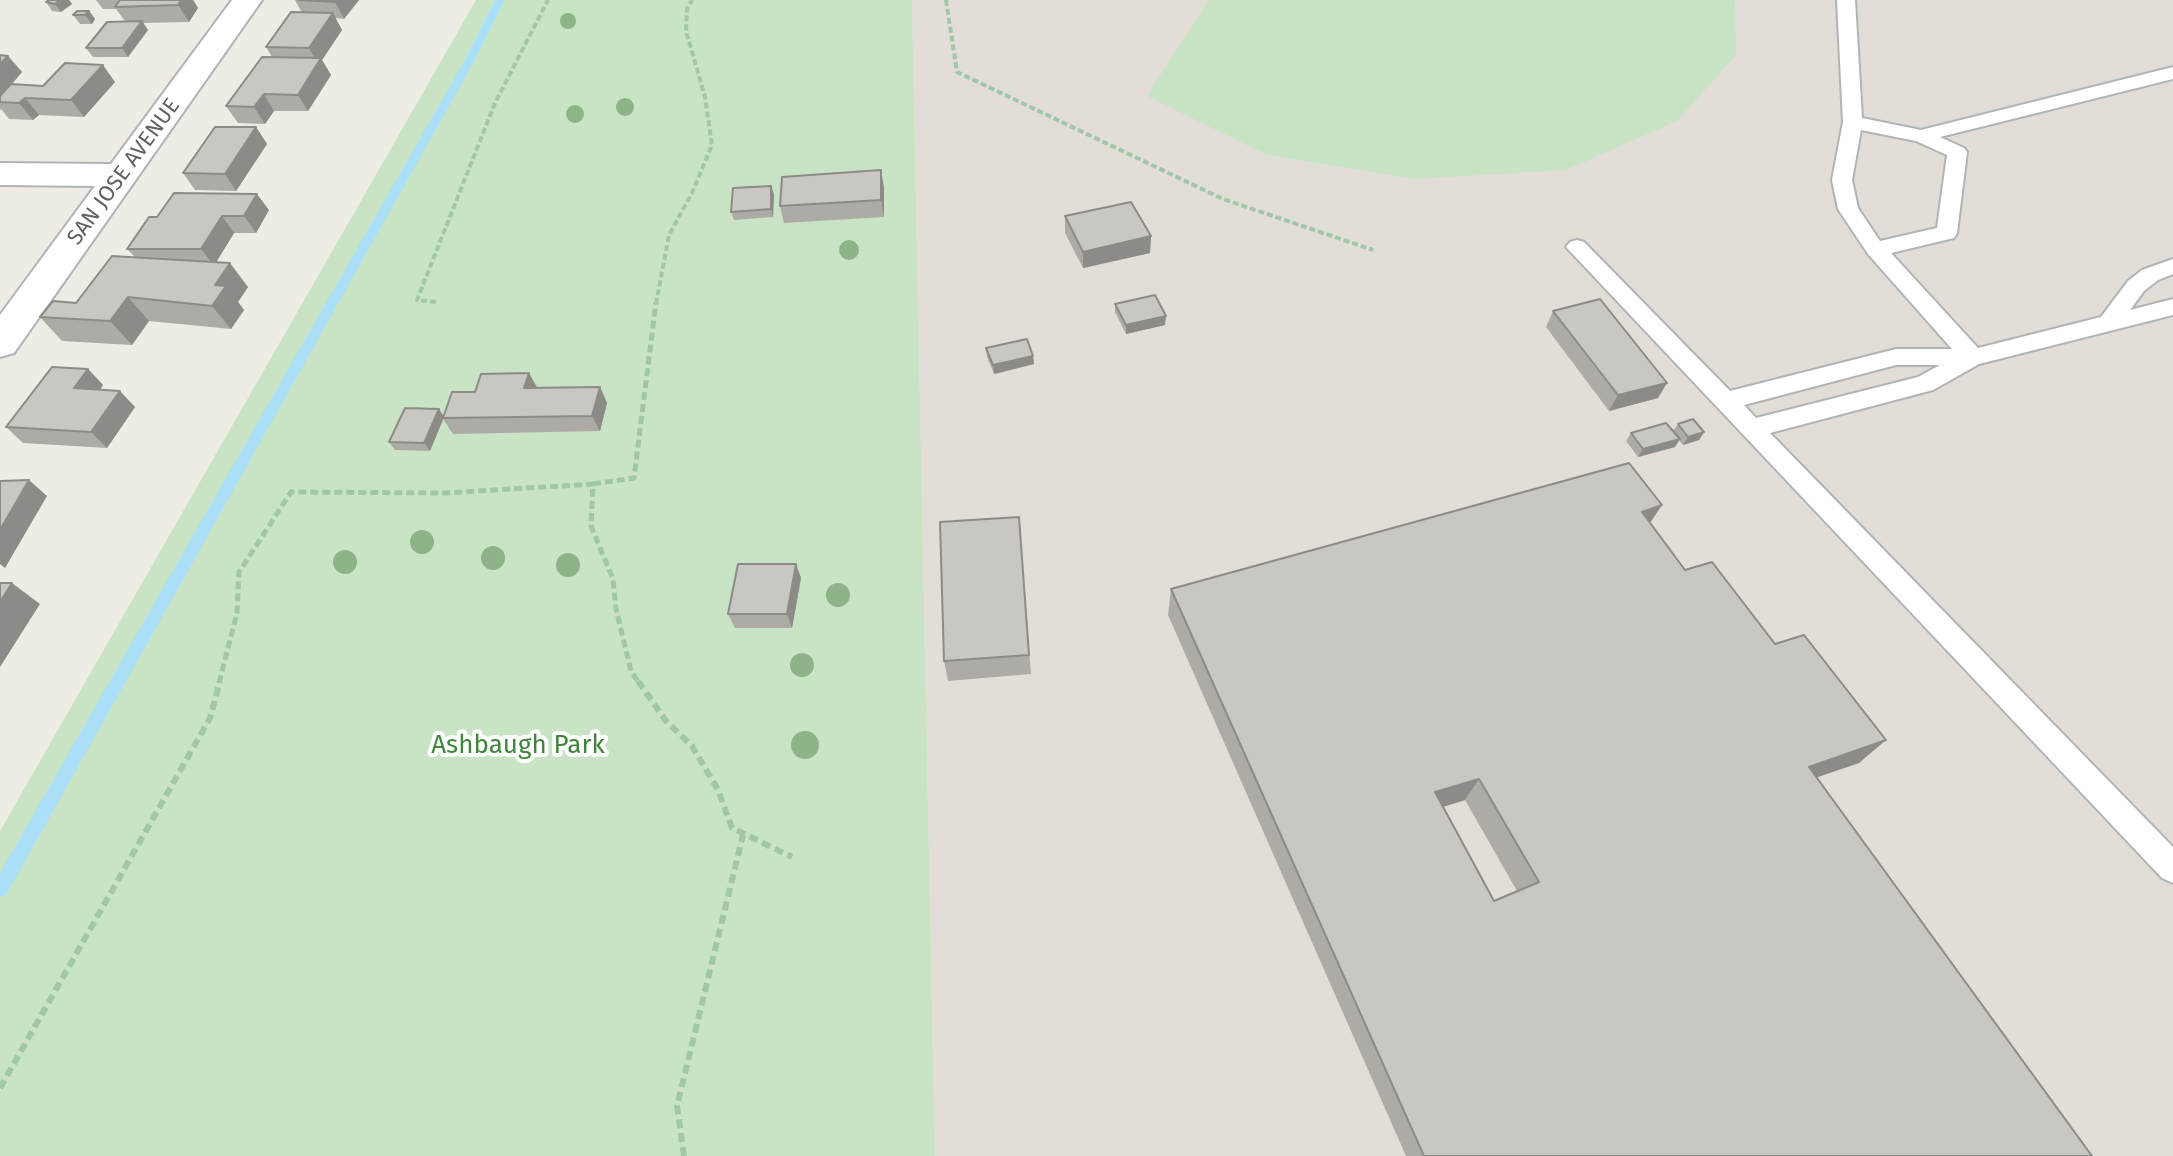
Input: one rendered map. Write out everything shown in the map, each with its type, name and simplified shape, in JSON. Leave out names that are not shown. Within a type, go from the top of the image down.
[{"type":"street","name":"SAN JOSE AVENUE","points":[[0,343],[247,0]]},
{"type":"street","points":[[0,174],[123,175]]},
{"type":"lane","points":[[1846,0],[1853,122],[1842,180],[1843,195],[1848,209],[1875,249],[1973,357]]},
{"type":"lane","points":[[1921,136],[2173,73]]},
{"type":"lane","points":[[1853,122],[1921,136],[1957,152],[1947,233],[1875,249]]},
{"type":"lane","points":[[1577,247],[2173,868]]},
{"type":"lane","points":[[2108,324],[2136,286],[2150,275],[2173,266]]},
{"type":"lane","points":[[1727,401],[1896,357],[1973,357],[2173,307]]},
{"type":"lane","points":[[1753,428],[1925,384],[1973,357]]},
{"type":"path","points":[[436,302],[417,300],[495,103],[548,0]]},
{"type":"path","points":[[0,1088],[210,718],[237,613],[239,572],[291,492],[446,493],[593,484],[634,478],[659,282],[669,235],[692,193],[712,145],[705,97],[686,31],[687,9],[692,0]]},
{"type":"path","points":[[946,0],[957,72],[1223,199],[1373,250]]},
{"type":"path","points":[[593,484],[591,526],[613,579],[616,609],[631,671],[666,721],[692,746],[718,790],[732,828],[792,857]]},
{"type":"path","points":[[684,1156],[677,1106],[743,835]]},
{"type":"shaded area","points":[[912,0],[2173,0],[2173,1156],[935,1156]]},
{"type":"green space","name":"Ashbaugh Park","points":[[476,0],[912,0],[935,1156],[0,1156],[0,831]]},
{"type":"green space","points":[[1209,0],[1735,0],[1736,55],[1677,121],[1566,170],[1415,179],[1267,155],[1147,96]]},
{"type":"building","points":[[120,0],[181,0],[178,5],[115,7]]},
{"type":"building","points":[[77,11],[89,11],[85,15],[73,15]]},
{"type":"building","points":[[291,12],[333,13],[309,48],[266,47]]},
{"type":"building","points":[[142,21],[122,48],[86,48],[107,22]]},
{"type":"building","points":[[262,57],[321,58],[298,95],[264,94],[254,107],[226,106]]},
{"type":"building","points":[[65,63],[103,65],[71,100],[25,98],[19,103],[0,102],[0,96],[11,84],[43,86]]},
{"type":"building","points":[[215,127],[256,127],[225,174],[183,173]]},
{"type":"building","points":[[881,170],[881,200],[780,206],[782,177]]},
{"type":"building","points":[[771,186],[771,209],[731,212],[733,188]]},
{"type":"building","points":[[174,193],[257,194],[244,216],[222,216],[201,249],[127,249],[149,217],[157,217]]},
{"type":"building","points":[[1131,202],[1151,236],[1083,252],[1065,216]]},
{"type":"building","points":[[112,256],[230,263],[215,285],[226,286],[212,306],[128,297],[110,321],[40,317],[53,301],[76,303]]},
{"type":"building","points":[[1155,295],[1166,316],[1126,325],[1115,304]]},
{"type":"building","points":[[1600,299],[1667,383],[1618,395],[1553,311]]},
{"type":"building","points":[[1027,339],[1033,356],[993,365],[986,348]]},
{"type":"building","points":[[52,367],[88,369],[74,388],[120,391],[91,432],[6,427]]},
{"type":"building","points":[[529,373],[524,388],[600,387],[592,416],[443,418],[452,392],[475,392],[481,374]]},
{"type":"building","points":[[405,408],[439,409],[424,443],[389,442]]},
{"type":"building","points":[[1693,419],[1704,432],[1688,437],[1678,424]]},
{"type":"building","points":[[1666,423],[1680,439],[1643,449],[1631,433]]},
{"type":"building","points":[[1629,463],[1662,505],[1642,512],[1685,570],[1712,562],[1775,644],[1804,635],[1886,740],[1809,767],[2092,1156],[1424,1156],[1171,589]],"holes":[[[1479,779],[1539,882],[1494,901],[1435,792]]]},
{"type":"building","points":[[29,480],[0,530],[0,481]]},
{"type":"building","points":[[1019,517],[1029,655],[944,661],[940,522]]},
{"type":"building","points":[[738,564],[796,564],[787,614],[728,614]]},
{"type":"building","points":[[0,583],[12,583],[0,602]]},
{"type":"waterway","points":[[0,889],[471,58],[500,0]]}]
